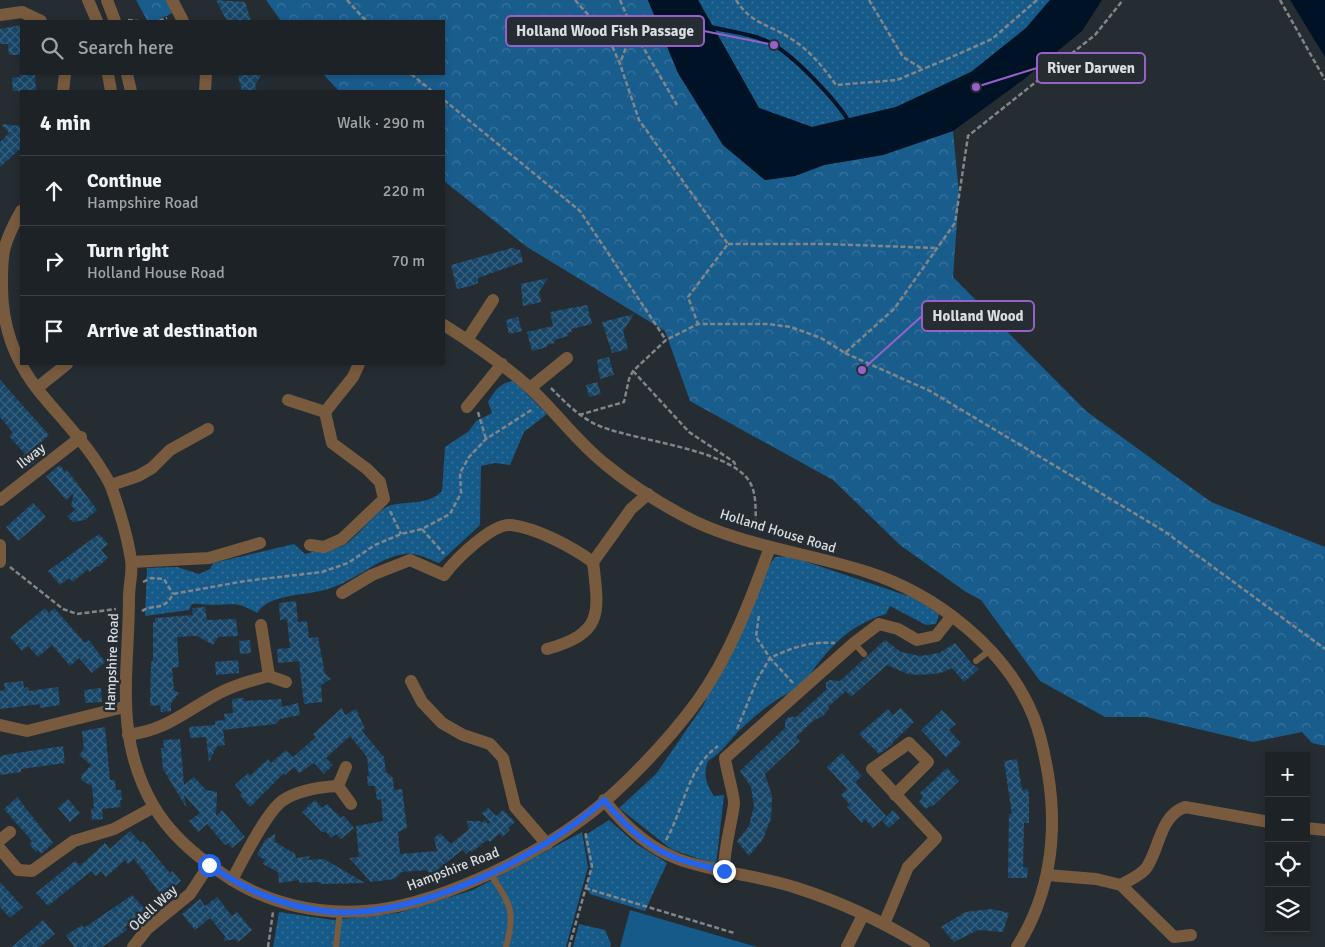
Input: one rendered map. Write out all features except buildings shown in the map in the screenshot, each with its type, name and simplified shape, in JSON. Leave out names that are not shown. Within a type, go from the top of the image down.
[{"type":"street","points":[[88,0],[97,20]]},
{"type":"street","points":[[107,0],[115,20]]},
{"type":"street","points":[[172,0],[182,20]]},
{"type":"street","points":[[0,15],[22,12],[38,20]]},
{"type":"street","points":[[64,90],[65,75]]},
{"type":"street","points":[[108,75],[111,90]]},
{"type":"street","points":[[127,75],[131,90]]},
{"type":"street","points":[[205,90],[206,75]]},
{"type":"street","name":"Hampshire Road","points":[[20,213],[10,232],[3,254],[2,296],[3,338],[20,364]]},
{"type":"street","points":[[467,340],[493,300]]},
{"type":"street","name":"Holland House Road","points":[[445,326],[502,364],[530,388],[604,464],[683,516],[756,543],[868,572],[921,595],[952,616],[989,651],[1015,683],[1034,718],[1046,761],[1052,810],[1052,848],[1047,875],[1035,914],[1018,947]]},
{"type":"street","points":[[530,388],[567,358]]},
{"type":"street","points":[[471,403],[502,364]]},
{"type":"street","name":"Hampshire Road","points":[[21,365],[37,388],[81,437],[111,485],[132,562],[129,585],[124,707],[135,768],[154,807],[181,840],[209,865],[232,880],[256,894],[274,900],[324,911],[366,912],[420,901],[490,873],[547,844],[582,820],[652,754],[698,700],[724,655],[749,602],[770,547]]},
{"type":"street","points":[[37,388],[66,365]]},
{"type":"street","points":[[325,412],[353,377],[359,365]]},
{"type":"street","points":[[288,400],[325,412]]},
{"type":"street","points":[[310,544],[324,547],[342,540],[384,499],[380,482],[367,469],[332,443],[325,412]]},
{"type":"street","points":[[111,485],[138,476],[152,468],[178,445],[208,429]]},
{"type":"street","name":"Ilway","points":[[0,500],[81,437]]},
{"type":"street","points":[[547,649],[568,643],[580,636],[590,626],[597,614],[598,602],[593,562],[631,509],[648,494]]},
{"type":"street","points":[[342,593],[372,574],[410,560],[444,575],[452,564],[490,531],[510,525],[572,547],[593,562]]},
{"type":"street","points":[[132,562],[209,558],[260,543]]},
{"type":"street","points":[[0,545],[1,561]]},
{"type":"street","points":[[724,871],[726,840],[735,802],[727,779],[724,758],[854,643],[879,624],[898,629],[917,640],[936,636],[952,616]]},
{"type":"street","points":[[261,625],[269,676]]},
{"type":"street","points":[[128,735],[174,722],[215,695],[248,681],[269,676],[286,682]]},
{"type":"street","points":[[411,681],[422,702],[442,723],[464,735],[490,744],[503,758],[514,807],[547,844]]},
{"type":"street","points":[[0,725],[27,731],[124,707]]},
{"type":"street","points":[[338,786],[346,768]]},
{"type":"street","points":[[338,786],[351,804]]},
{"type":"street","points":[[232,880],[272,812],[282,801],[318,787],[338,786]]},
{"type":"street","points":[[884,924],[908,867],[936,838],[895,795]]},
{"type":"street","points":[[604,800],[620,819],[661,850],[680,860],[798,888],[884,924],[924,947]]},
{"type":"street","points":[[0,849],[18,870],[32,872],[74,841],[114,829],[154,807]]},
{"type":"street","points":[[1121,885],[1146,869],[1164,825],[1174,811],[1185,807],[1265,821]]},
{"type":"street","points":[[1310,828],[1325,830]]},
{"type":"street","name":"Odell Way","points":[[133,947],[147,930],[190,894],[209,865]]},
{"type":"street","points":[[1047,875],[1096,879],[1121,885],[1174,937],[1191,935]]},
{"type":"street","points":[[846,947],[863,915]]},
{"type":"lane","points":[[854,643],[864,654]]},
{"type":"lane","points":[[976,661],[989,651]]},
{"type":"lane","points":[[490,873],[510,905],[512,926],[506,947]]},
{"type":"lane","points":[[336,947],[340,911]]},
{"type":"path","points":[[347,0],[365,20]]},
{"type":"path","points":[[575,0],[608,38],[620,64],[639,120],[728,244]]},
{"type":"path","points":[[620,0],[633,30],[677,105]]},
{"type":"path","points":[[736,0],[746,15],[794,40],[822,64],[836,85],[897,80],[921,68],[992,39],[1037,0]]},
{"type":"path","points":[[869,0],[903,57],[921,68]]},
{"type":"path","points":[[845,353],[894,309],[955,223],[968,136],[1095,35],[1123,0]]},
{"type":"path","points":[[1280,0],[1325,80]]},
{"type":"path","points":[[620,64],[633,30]]},
{"type":"path","points":[[412,75],[431,90]]},
{"type":"path","points":[[445,101],[580,211],[666,340]]},
{"type":"path","points":[[728,244],[825,244],[937,248]]},
{"type":"path","points":[[698,324],[688,297],[728,244]]},
{"type":"path","points":[[579,415],[624,402],[629,379],[634,371],[666,340],[698,324],[768,324],[790,327],[821,338],[845,353],[930,391],[1164,531],[1325,649]]},
{"type":"path","points":[[634,371],[689,432],[734,462],[737,468]]},
{"type":"path","points":[[541,379],[579,415],[603,427],[732,464],[748,479],[755,495],[756,543]]},
{"type":"path","points":[[471,403],[486,439]]},
{"type":"path","points":[[384,499],[401,534]]},
{"type":"path","points":[[422,529],[452,564]]},
{"type":"path","points":[[1,561],[63,609],[77,614],[113,608],[129,610]]},
{"type":"path","points":[[129,585],[151,578],[164,579],[173,594]]},
{"type":"path","points":[[762,606],[756,637],[770,658],[800,690]]},
{"type":"path","points":[[736,732],[757,680],[770,658],[792,647],[813,643],[854,643]]},
{"type":"path","points":[[661,850],[678,818],[695,770],[709,752],[723,742]]},
{"type":"path","points":[[569,947],[592,866],[586,833]]},
{"type":"path","points":[[587,881],[593,891]]},
{"type":"path","points":[[585,888],[734,933]]},
{"type":"path","points":[[268,947],[274,900]]},
{"type":"shaded area","points":[[648,0],[698,0],[759,108],[812,127],[896,107],[971,72],[1026,28],[1050,0],[1102,0],[1082,31],[1023,80],[953,131],[883,155],[824,165],[795,176],[765,180],[723,145],[678,73]]},
{"type":"shaded area","points":[[698,0],[1050,0],[1026,28],[971,72],[896,107],[812,127],[759,108]]},
{"type":"shaded area","points":[[1290,0],[1325,0],[1325,57]]},
{"type":"shaded area","points":[[512,381],[547,414],[524,432],[510,465],[495,463],[481,466],[480,525],[439,563],[414,554],[395,556],[376,564],[348,581],[328,589],[279,598],[270,602],[257,613],[235,604],[192,604],[189,610],[145,616],[147,568],[177,567],[199,574],[210,569],[213,563],[294,544],[305,554],[341,547],[387,507],[431,499],[442,491],[445,447],[469,431],[476,421],[492,413],[488,402],[490,398],[500,386]]},
{"type":"shaded area","points":[[789,556],[914,598],[939,614],[936,624],[926,625],[890,606],[886,614],[858,626],[846,634],[826,653],[800,689],[785,695],[762,711],[742,728],[718,754],[708,761],[706,779],[709,787],[714,796],[724,795],[716,865],[671,849],[619,808],[656,774],[703,706],[767,569],[775,557]]},
{"type":"shaded area","points":[[609,820],[635,843],[667,863],[645,911],[590,894],[586,886],[591,871],[584,836]]},
{"type":"shaded area","points":[[582,832],[588,867],[566,947],[273,947],[279,912],[333,920],[398,913],[473,890]]},
{"type":"shaded area","points":[[630,910],[757,947],[620,947]]},
{"type":"shaded area","points":[[579,924],[605,930],[611,944],[610,947],[573,947]]},
{"type":"green space","points":[[136,0],[166,0],[172,13],[158,20],[147,20]]},
{"type":"green space","points":[[266,0],[648,0],[678,73],[723,145],[765,180],[795,176],[824,165],[883,155],[953,131],[959,194],[953,277],[1086,411],[1211,502],[1325,547],[1325,746],[1312,743],[1302,732],[1253,742],[1147,717],[1105,717],[1040,681],[981,600],[966,592],[900,545],[833,480],[690,401],[665,331],[527,247],[445,182],[445,90],[338,90],[324,75],[445,75],[445,20],[280,20]]},
{"type":"waterway","points":[[711,27],[767,41],[783,51],[815,81],[850,123]]},
{"type":"place","name":"Holland Wood Fish Passage","points":[[774,45]]},
{"type":"place","name":"River Darwen","points":[[976,87]]},
{"type":"place","name":"Holland Wood","points":[[862,370]]},
{"type":"route","points":[[209,865],[256,894],[274,900],[324,911],[366,912],[420,901],[490,873],[547,844],[582,820],[604,800],[620,819],[650,844],[680,860],[724,871]]}]
